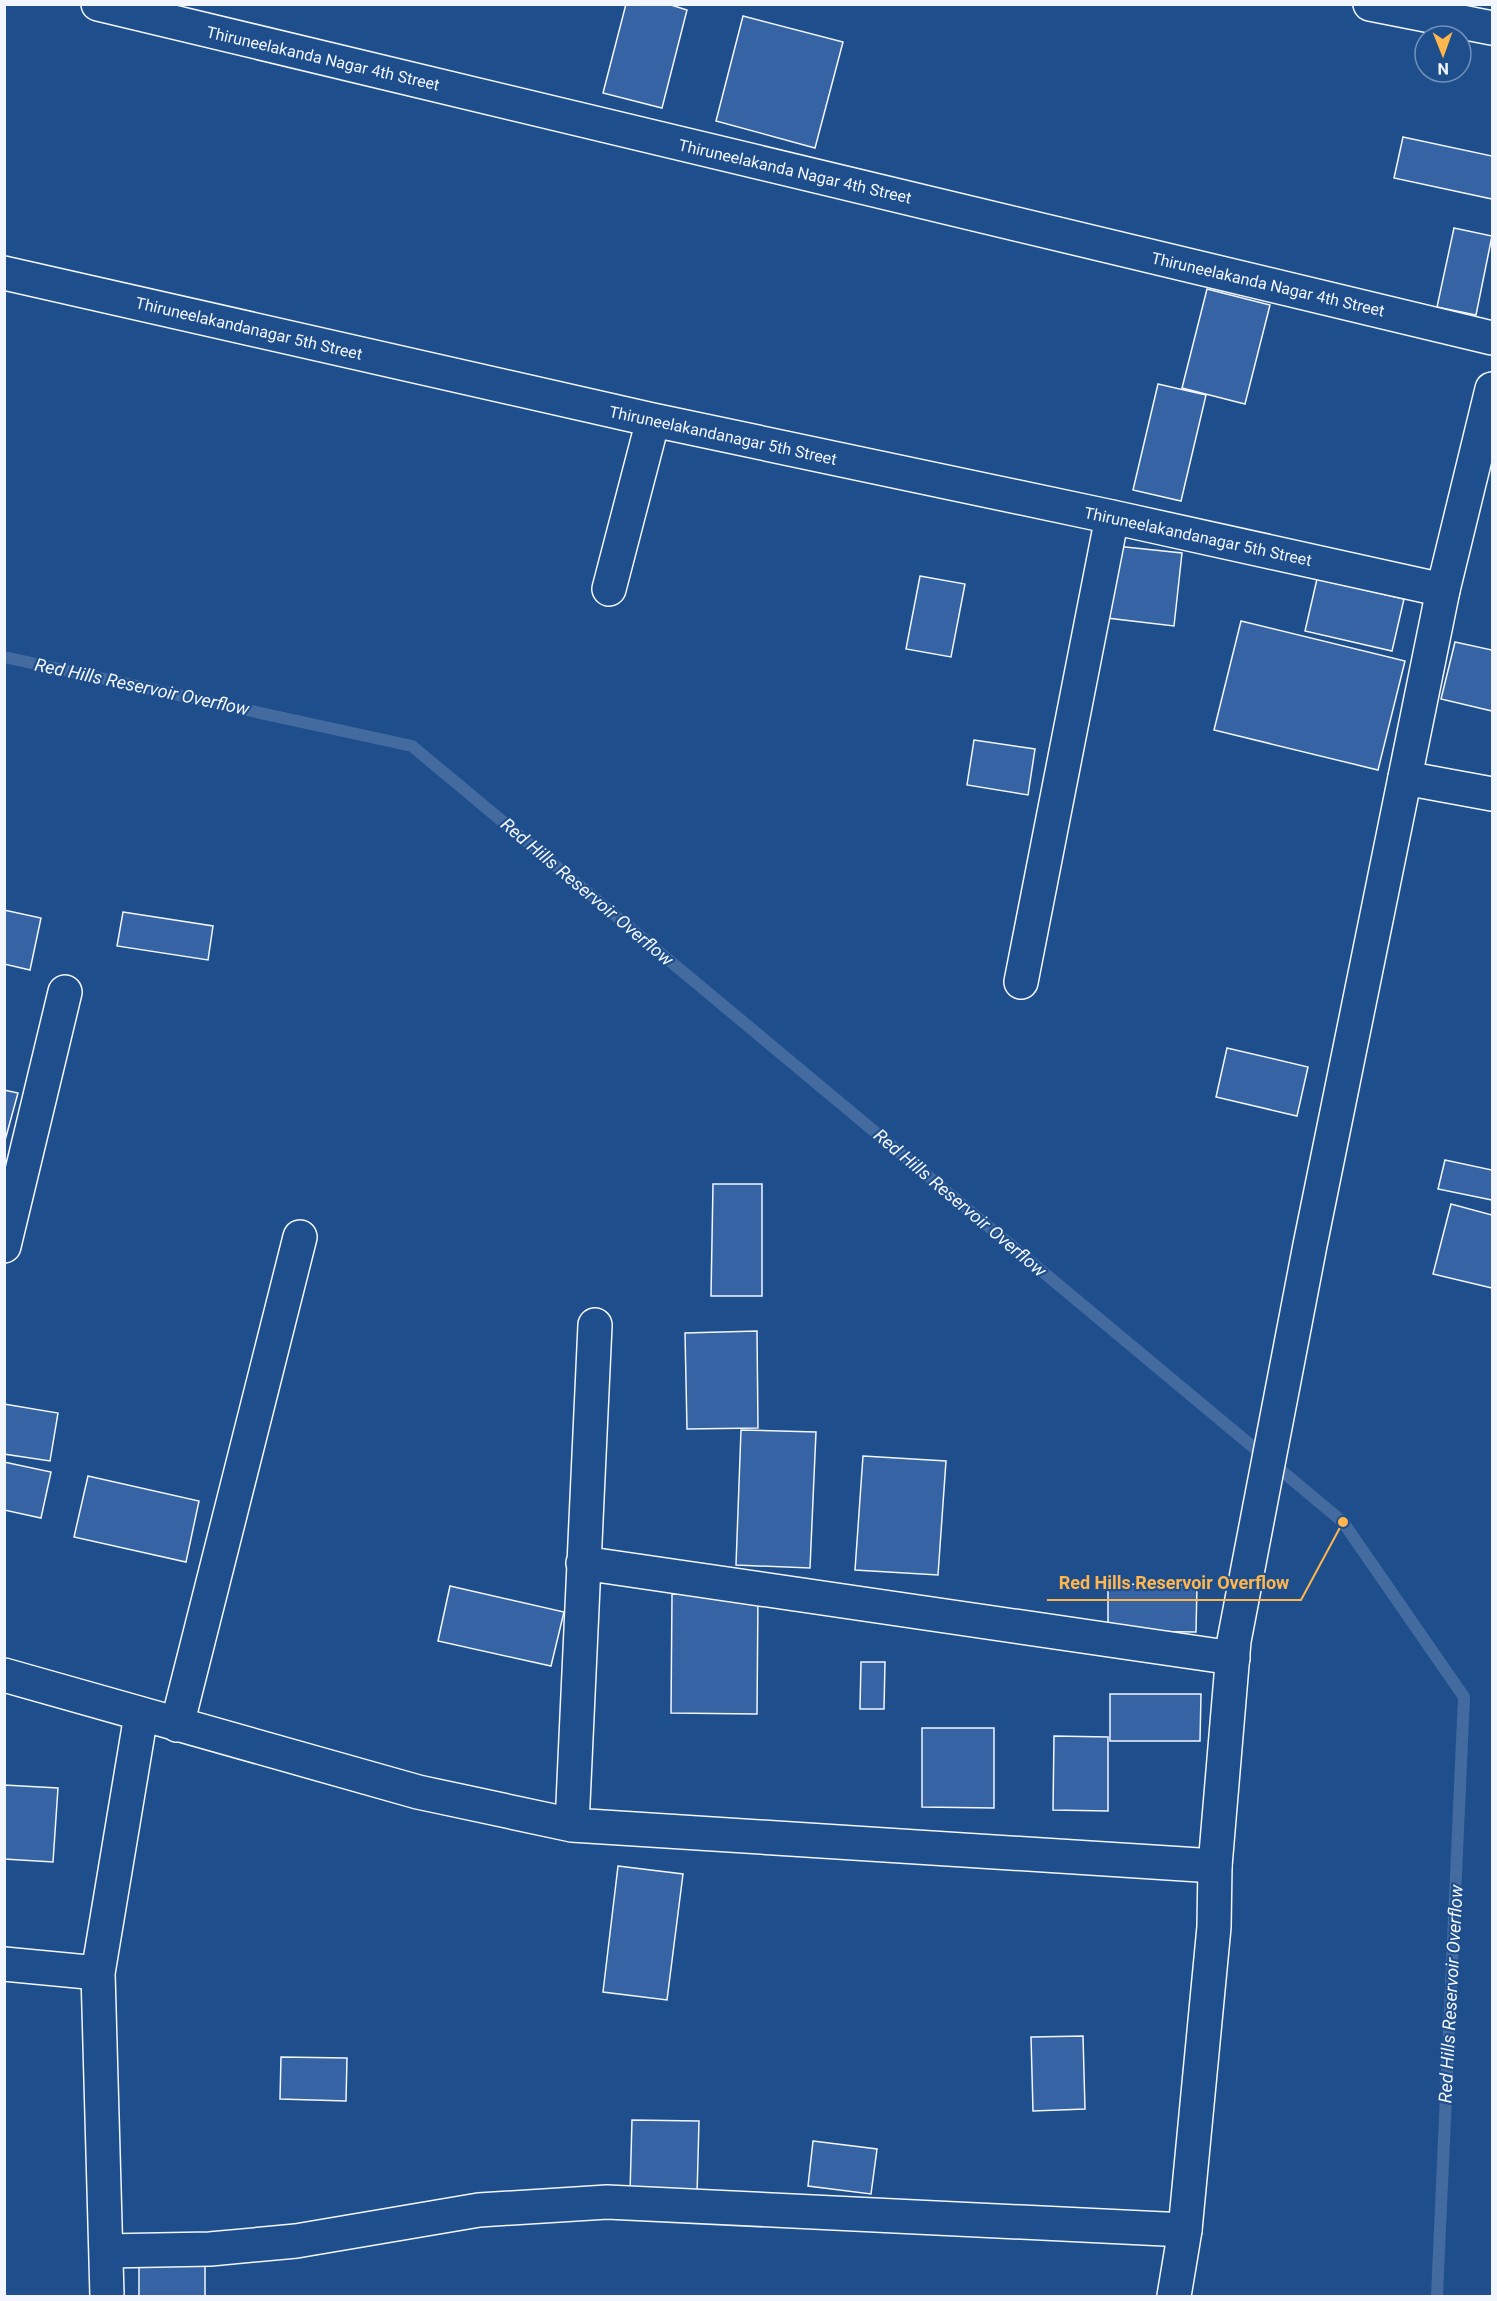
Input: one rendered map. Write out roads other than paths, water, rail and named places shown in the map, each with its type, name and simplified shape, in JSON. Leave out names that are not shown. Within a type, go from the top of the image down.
[{"type":"street","name":"Thiruneelakanda Nagar 4th Street","points":[[98,4],[1492,338]]},
{"type":"street","points":[[1370,4],[1492,28]]},
{"type":"street","name":"Thiruneelakandanagar 5th Street","points":[[4,273],[653,420],[1443,590]]},
{"type":"street","points":[[1174,2296],[1185,2230],[1214,1927],[1215,1866],[1233,1650],[1310,1245],[1443,590],[1492,389]]},
{"type":"street","points":[[609,589],[653,420]]},
{"type":"street","points":[[1021,982],[1112,517]]},
{"type":"street","points":[[1405,778],[1492,795]]},
{"type":"street","points":[[4,1246],[65,992]]},
{"type":"street","points":[[177,1725],[300,1236]]},
{"type":"street","points":[[572,1825],[595,1325]]},
{"type":"street","points":[[583,1563],[1233,1650]]},
{"type":"street","points":[[4,1675],[418,1792],[572,1825],[1215,1866]]},
{"type":"street","points":[[107,2296],[98,1973],[141,1715]]},
{"type":"street","points":[[4,1964],[98,1973]]},
{"type":"street","points":[[106,2251],[210,2249],[286,2242],[479,2210],[607,2202],[1185,2230]]},
{"type":"waterway","name":"Red Hills Reservoir Overflow","points":[[4,657],[412,746],[1343,1522],[1464,1697],[1437,2296]]},
{"type":"place","name":"Red Hills Reservoir Overflow","points":[[1343,1522]]}]
